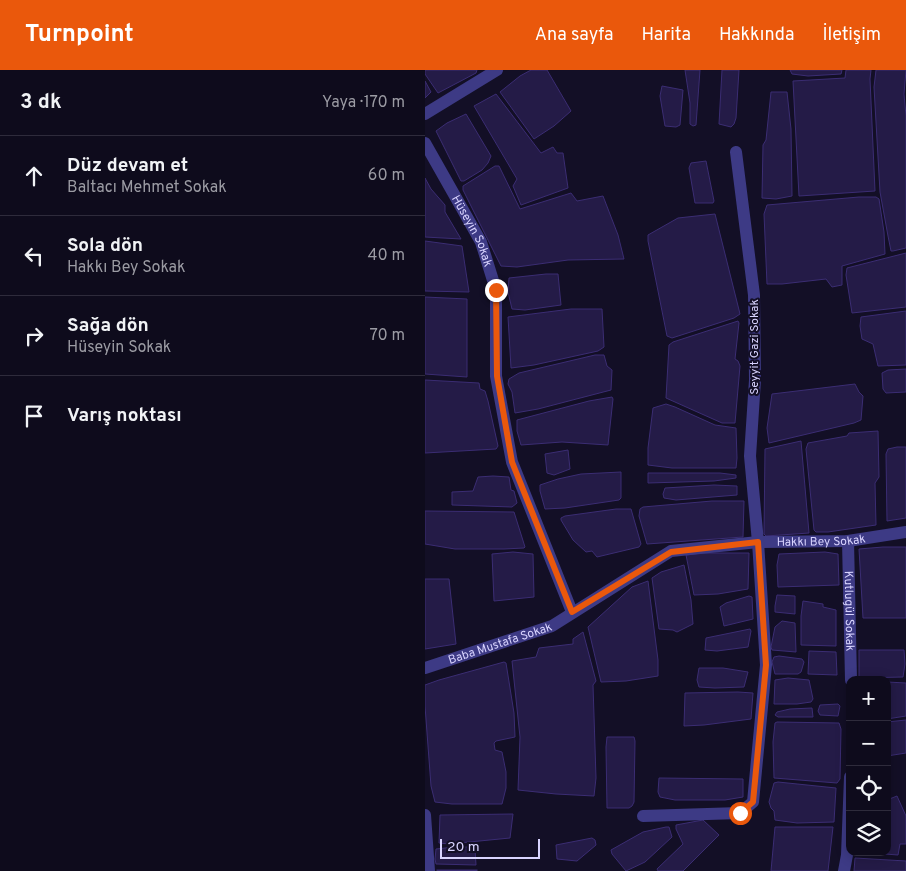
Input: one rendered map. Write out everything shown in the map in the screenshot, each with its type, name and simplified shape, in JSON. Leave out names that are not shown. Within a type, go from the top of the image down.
[{"type":"street","points":[[425,114],[497,70]]},
{"type":"street","name":"Hüseyin Sokak","points":[[425,143],[481,242],[496,290],[497,376],[512,462],[572,612]]},
{"type":"street","name":"Seyyit Gazi Sokak","points":[[643,816],[740,813],[753,802],[766,665],[750,456],[755,380],[754,295],[736,152]]},
{"type":"street","name":"Hakkı Bey Sokak","points":[[572,612],[671,552],[758,542],[848,541],[906,532]]},
{"type":"street","name":"Kutlugül Sokak","points":[[848,541],[851,676]]},
{"type":"street","name":"Baba Mustafa Sokak","points":[[425,668],[552,626],[572,612]]},
{"type":"street","points":[[844,871],[847,855],[849,811]]},
{"type":"street","points":[[425,814],[429,871]]},
{"type":"building","points":[[425,70],[477,70],[476,73],[438,93],[425,74]]},
{"type":"building","points":[[531,70],[547,70],[571,111],[554,126],[534,139],[500,92]]},
{"type":"building","points":[[685,70],[700,70],[696,125],[693,126],[690,124],[690,103]]},
{"type":"building","points":[[722,70],[739,70],[736,118],[731,127],[719,124]]},
{"type":"building","points":[[790,70],[842,70],[841,74],[808,76],[792,74]]},
{"type":"building","points":[[846,70],[871,70],[875,191],[799,196],[793,81],[845,78]]},
{"type":"building","points":[[876,70],[906,70],[904,94],[906,116],[906,248],[893,251],[891,251],[880,192],[874,87]]},
{"type":"building","points":[[425,81],[431,92],[425,98]]},
{"type":"building","points":[[662,86],[683,90],[680,125],[676,127],[665,126],[660,96]]},
{"type":"building","points":[[771,92],[787,92],[791,129],[792,196],[776,199],[762,198],[763,145],[766,140]]},
{"type":"building","points":[[496,94],[541,153],[553,147],[557,153],[563,153],[568,188],[521,205],[513,186],[517,179],[474,106]]},
{"type":"building","points":[[466,114],[491,156],[482,170],[461,181],[436,131],[447,123]]},
{"type":"building","points":[[706,161],[714,201],[713,203],[695,203],[689,168],[691,163]]},
{"type":"building","points":[[495,166],[499,166],[520,209],[571,193],[577,201],[603,196],[618,235],[624,259],[568,260],[517,267],[501,266],[463,190],[463,186]]},
{"type":"building","points":[[425,178],[431,189],[445,205],[445,212],[461,239],[425,237]]},
{"type":"building","points":[[876,197],[879,199],[885,254],[842,266],[842,285],[832,287],[826,279],[767,284],[764,214],[767,205]]},
{"type":"building","points":[[715,214],[740,314],[734,318],[672,338],[667,336],[648,235],[678,218]]},
{"type":"building","points":[[425,241],[462,246],[469,292],[425,291]]},
{"type":"building","points":[[906,253],[906,307],[852,313],[846,275],[847,268]]},
{"type":"building","points":[[558,274],[561,305],[525,310],[512,309],[508,292],[509,278]]},
{"type":"building","points":[[425,297],[467,299],[467,377],[425,374]]},
{"type":"building","points":[[571,309],[602,309],[604,347],[598,351],[511,368],[508,317]]},
{"type":"building","points":[[906,311],[906,365],[878,366],[873,344],[862,339],[861,317]]},
{"type":"building","points":[[738,321],[735,359],[740,366],[735,423],[722,423],[666,398],[669,345],[673,342]]},
{"type":"building","points":[[595,355],[604,355],[607,366],[612,370],[611,390],[515,413],[512,392],[508,384],[509,379],[519,373]]},
{"type":"building","points":[[906,369],[906,392],[886,393],[883,389],[882,373],[888,370]]},
{"type":"building","points":[[425,380],[479,383],[480,389],[485,391],[488,401],[498,446],[496,449],[425,453]]},
{"type":"building","points":[[855,384],[863,396],[861,420],[769,443],[767,428],[772,394]]},
{"type":"building","points":[[612,397],[608,445],[562,442],[521,445],[517,431],[517,420],[589,401]]},
{"type":"building","points":[[666,404],[715,425],[736,428],[736,468],[672,468],[648,465],[653,408]]},
{"type":"building","points":[[878,431],[879,477],[875,483],[876,525],[816,532],[814,530],[806,449],[808,443],[847,436],[849,433]]},
{"type":"building","points":[[801,441],[809,533],[766,536],[764,534],[765,449]]},
{"type":"building","points":[[906,447],[906,518],[887,521],[886,454],[888,449]]},
{"type":"building","points":[[568,450],[570,469],[554,475],[547,473],[545,454]]},
{"type":"building","points":[[621,472],[621,498],[619,500],[545,509],[540,485],[581,474]]},
{"type":"building","points":[[648,473],[720,473],[736,475],[736,478],[714,481],[648,483]]},
{"type":"building","points":[[478,477],[509,477],[511,490],[514,491],[517,503],[512,507],[452,505],[452,492],[473,491]]},
{"type":"building","points":[[714,485],[737,486],[737,495],[676,500],[664,498],[663,494],[665,488]]},
{"type":"building","points":[[712,501],[744,501],[743,537],[647,544],[639,516],[640,509],[643,507]]},
{"type":"building","points":[[616,509],[631,509],[641,544],[639,547],[597,557],[592,551],[586,552],[573,540],[561,520],[565,516]]},
{"type":"building","points":[[425,511],[514,512],[525,547],[455,549],[425,544]]},
{"type":"building","points":[[906,547],[906,618],[863,618],[859,549]]},
{"type":"building","points":[[513,552],[533,554],[534,597],[494,601],[492,554]]},
{"type":"building","points":[[825,552],[838,554],[839,585],[778,587],[777,565],[779,554]]},
{"type":"building","points":[[749,553],[748,589],[718,594],[694,595],[686,555]]},
{"type":"building","points":[[684,565],[691,600],[693,624],[677,632],[659,629],[652,578],[661,572]]},
{"type":"building","points":[[425,579],[449,579],[456,644],[425,649]]},
{"type":"building","points":[[648,581],[658,660],[658,676],[626,681],[601,682],[588,627],[632,587]]},
{"type":"building","points":[[777,595],[795,596],[795,614],[775,612]]},
{"type":"building","points":[[749,596],[752,597],[753,619],[724,626],[720,607],[726,603]]},
{"type":"building","points":[[803,601],[823,604],[823,607],[836,610],[836,646],[801,645]]},
{"type":"building","points":[[782,621],[795,623],[796,652],[772,650],[775,627]]},
{"type":"building","points":[[750,629],[748,647],[717,651],[705,650],[706,638]]},
{"type":"building","points":[[583,632],[596,681],[593,685],[596,778],[594,796],[518,790],[520,737],[512,661],[536,657],[539,648],[573,644],[573,639]]},
{"type":"building","points":[[859,650],[904,650],[905,664],[903,677],[859,676]]},
{"type":"building","points":[[809,651],[836,652],[837,675],[808,674]]},
{"type":"building","points":[[774,657],[802,659],[804,662],[801,672],[798,674],[775,674],[772,662]]},
{"type":"building","points":[[506,663],[514,713],[515,737],[494,743],[495,750],[502,752],[506,772],[506,788],[502,804],[435,802],[431,786],[425,685]]},
{"type":"building","points":[[699,668],[723,668],[748,672],[744,687],[699,687],[697,680]]},
{"type":"building","points":[[788,678],[809,680],[813,699],[811,702],[774,704],[775,680]]},
{"type":"building","points":[[891,682],[906,683],[906,716],[891,718]]},
{"type":"building","points":[[685,693],[753,693],[751,719],[684,726]]},
{"type":"building","points":[[838,704],[840,706],[838,716],[820,715],[818,711],[820,705]]},
{"type":"building","points":[[812,708],[813,717],[778,717],[775,715],[777,712],[790,709]]},
{"type":"building","points":[[906,720],[906,753],[891,755],[891,722]]},
{"type":"building","points":[[775,723],[839,723],[841,729],[840,779],[837,783],[774,778],[773,742]]},
{"type":"building","points":[[607,737],[634,737],[634,802],[629,808],[607,808]]},
{"type":"building","points":[[659,778],[743,779],[743,797],[725,800],[675,800],[660,797],[658,792]]},
{"type":"building","points":[[774,783],[836,788],[834,822],[797,823],[775,820],[774,811],[769,802]]},
{"type":"building","points":[[897,796],[906,816],[906,844],[900,844],[898,855],[891,854],[891,798]]},
{"type":"building","points":[[513,814],[510,838],[449,844],[439,843],[440,815]]},
{"type":"building","points":[[703,820],[719,835],[683,871],[658,871],[657,869],[683,844],[676,825]]},
{"type":"building","points":[[669,827],[672,837],[645,862],[626,871],[612,854],[611,850],[643,832]]},
{"type":"building","points":[[775,827],[833,827],[828,871],[771,871]]},
{"type":"building","points":[[592,838],[595,840],[596,845],[577,861],[557,859],[556,845]]},
{"type":"building","points":[[473,847],[475,849],[476,865],[436,864],[436,849]]},
{"type":"building","points":[[855,858],[906,861],[906,871],[854,871]]},
{"type":"building","points":[[477,870],[477,871],[437,871]]},
{"type":"route","points":[[496,290],[497,376],[512,462],[572,612],[671,552],[758,542],[766,665],[753,802],[740,813]]}]
